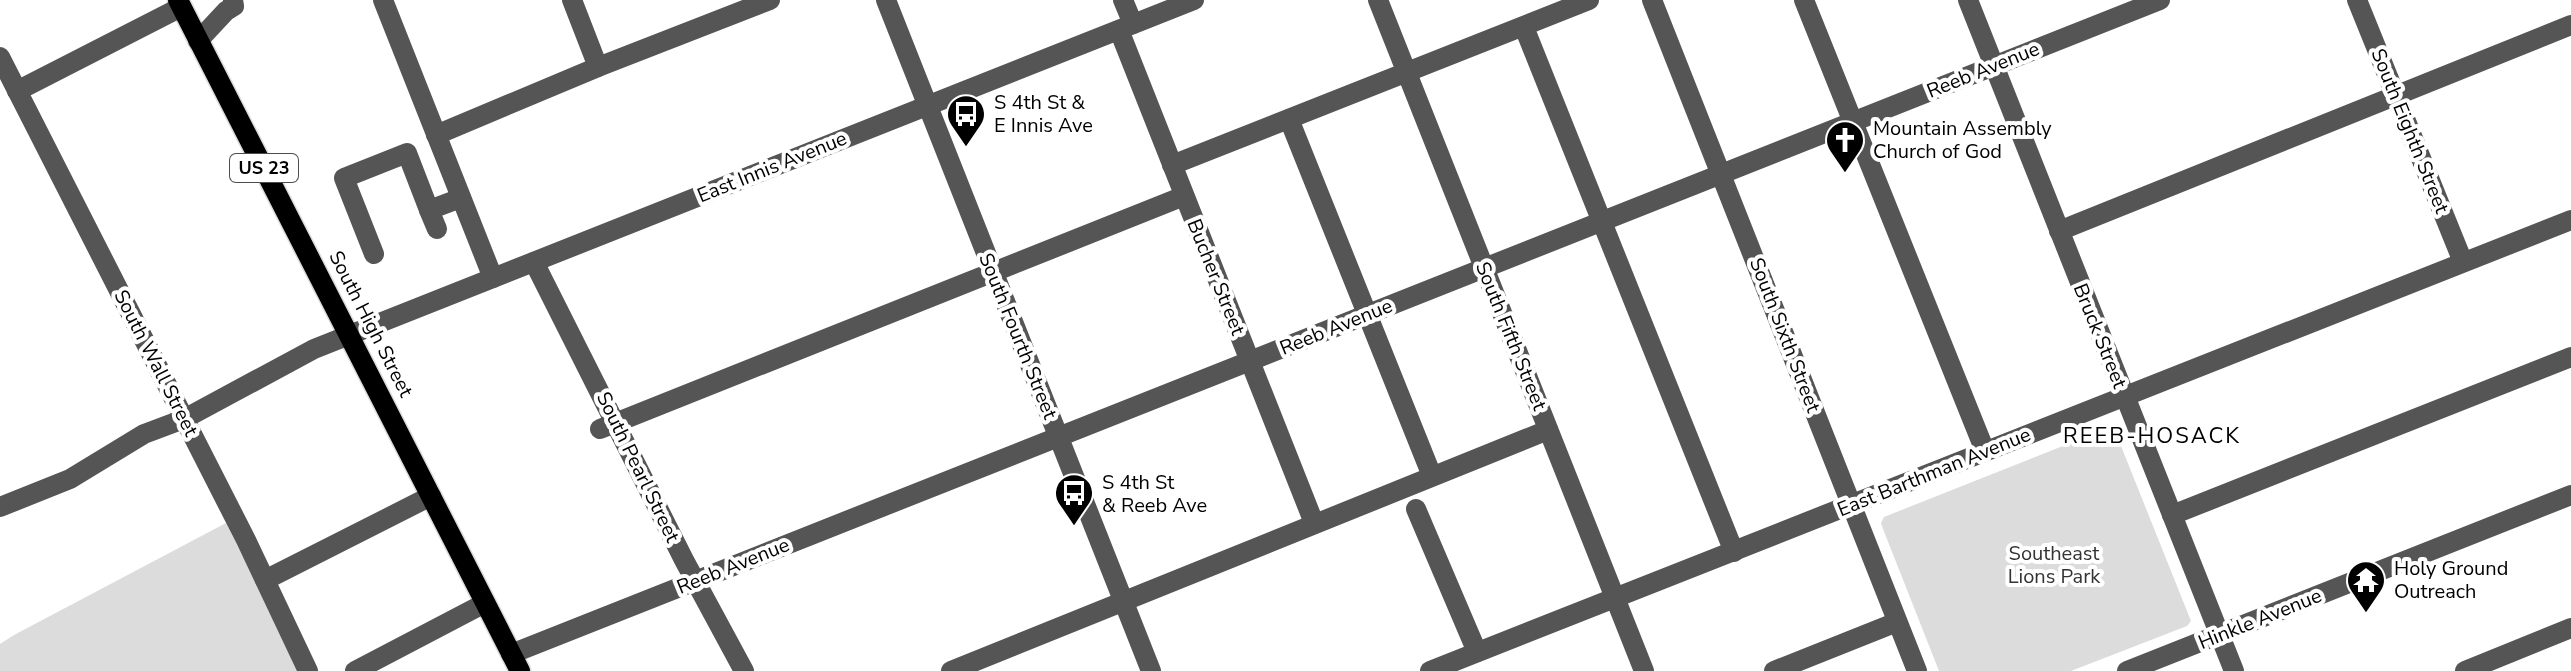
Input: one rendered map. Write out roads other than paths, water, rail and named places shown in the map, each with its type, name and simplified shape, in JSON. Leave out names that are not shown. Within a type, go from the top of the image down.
[{"type":"main road","name":"South High Street","points":[[179,3],[516,662]]},
{"type":"street","points":[[198,41],[234,6],[233,0]]},
{"type":"street","points":[[383,0],[493,278]]},
{"type":"street","points":[[572,0],[598,67]]},
{"type":"street","points":[[436,135],[733,6],[770,0]]},
{"type":"street","name":"South Fourth Street","points":[[886,0],[1151,671]]},
{"type":"street","name":"Bucher Street","points":[[1123,0],[1126,27],[1172,165],[1314,523]]},
{"type":"street","name":"East Innis Avenue","points":[[0,507],[70,479],[144,434],[184,419],[314,349],[1194,0]]},
{"type":"street","name":"South Fifth Street","points":[[1378,0],[1644,671]]},
{"type":"street","points":[[1172,165],[1589,0]]},
{"type":"street","name":"South Sixth Street","points":[[1652,0],[1917,671]]},
{"type":"street","points":[[1804,0],[1985,451]]},
{"type":"street","name":"Bruck Street","points":[[1968,0],[2234,671]]},
{"type":"street","name":"Reeb Avenue","points":[[516,662],[695,581],[2160,0]]},
{"type":"street","name":"South Eighth Street","points":[[2357,0],[2463,262]]},
{"type":"street","points":[[17,91],[179,3]]},
{"type":"street","points":[[2059,231],[2571,25]]},
{"type":"street","points":[[1524,27],[1734,552]]},
{"type":"street","name":"South Wall Street","points":[[0,57],[308,671]]},
{"type":"street","points":[[1289,119],[1432,476]]},
{"type":"street","points":[[374,254],[344,178],[407,153],[433,220],[461,198]]},
{"type":"street","points":[[608,426],[1184,196]]},
{"type":"street","name":"East Barthman Avenue","points":[[1430,671],[2463,262],[2569,225]]},
{"type":"street","name":"South Pearl Street","points":[[534,262],[608,426],[744,671]]},
{"type":"street","points":[[2172,515],[2571,357]]},
{"type":"street","points":[[951,671],[1548,430]]},
{"type":"street","name":"Hinkle Avenue","points":[[2127,671],[2571,495]]},
{"type":"street","points":[[265,580],[431,496]]},
{"type":"street","points":[[1416,509],[1477,652]]},
{"type":"street","points":[[355,671],[485,603]]},
{"type":"street","points":[[1774,671],[1897,622]]},
{"type":"street","points":[[2465,671],[2571,628]]},
{"type":"place","name":"S 4th St & E Innis Ave","points":[[966,148]]},
{"type":"place","name":"Mountain Assembly Church of God","points":[[1845,174]]},
{"type":"place","name":"S 4th St & Reeb Ave","points":[[1074,527]]},
{"type":"place","name":"Holy Ground Outreach","points":[[2366,614]]},
{"type":"district","name":"REEB-HOSACK","points":[[2152,436]]},
{"type":"park label","name":"Southeast Lions Park","points":[[2054,564]]}]
